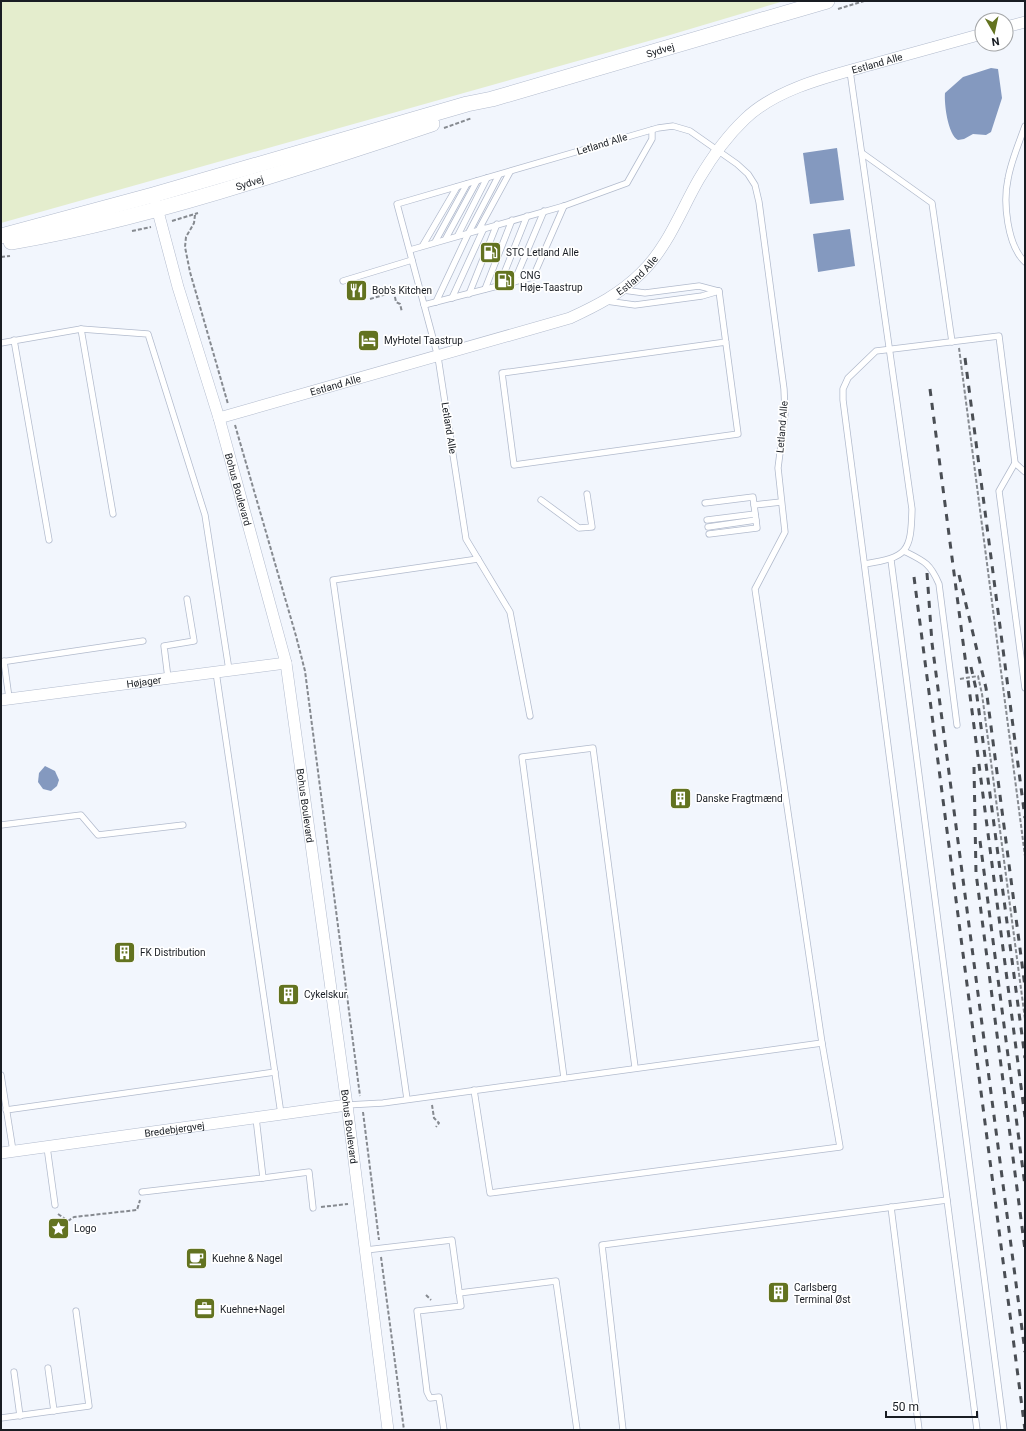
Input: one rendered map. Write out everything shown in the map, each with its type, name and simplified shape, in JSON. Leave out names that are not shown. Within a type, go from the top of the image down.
[{"type":"main road","name":"Sydvej","points":[[1,236],[153,195],[467,104],[492,99],[827,1]]},
{"type":"main road","name":"Sydvej","points":[[1,244],[60,234],[158,211],[358,150],[470,111],[492,99]]},
{"type":"street","points":[[1014,25],[1025,22]]},
{"type":"street","name":"Estland Alle","points":[[218,418],[438,357],[570,318],[605,301],[623,290],[642,272],[663,246],[699,179],[718,150],[746,118],[768,102],[799,87],[974,36]]},
{"type":"street","name":"Bohus Boulevard","points":[[153,195],[178,287],[218,418],[286,663],[360,1202],[388,1430]]},
{"type":"street","name":"Højager","points":[[5,699],[286,663]]},
{"type":"street","name":"Bredebjergvej","points":[[1,1153],[347,1105]]},
{"type":"lane","points":[[850,71],[912,509],[911,535],[904,551],[892,560],[865,564]]},
{"type":"lane","points":[[1025,126],[1008,180],[1007,208],[1008,230],[1014,246],[1025,262]]},
{"type":"lane","name":"Letland Alle","points":[[530,716],[510,612],[466,539],[438,357],[397,204],[652,130],[665,127],[681,128],[699,136],[748,174],[755,185],[759,202],[785,400],[778,468],[785,532],[755,589],[822,1043]]},
{"type":"lane","points":[[410,250],[446,238],[564,206],[627,183],[652,139],[652,130]]},
{"type":"lane","points":[[862,153],[932,203],[955,341]]},
{"type":"lane","points":[[452,298],[482,228],[510,172]]},
{"type":"lane","points":[[436,302],[469,232],[499,175]]},
{"type":"lane","points":[[458,235],[487,178]]},
{"type":"lane","points":[[446,238],[477,181]]},
{"type":"lane","points":[[435,242],[467,184]]},
{"type":"lane","points":[[423,245],[457,187]]},
{"type":"lane","points":[[424,305],[533,277],[564,206]]},
{"type":"lane","points":[[514,282],[544,211]]},
{"type":"lane","points":[[499,286],[528,216]]},
{"type":"lane","points":[[485,289],[512,220]]},
{"type":"lane","points":[[469,294],[497,224]]},
{"type":"lane","points":[[343,281],[412,260]]},
{"type":"lane","points":[[623,290],[645,293],[699,286],[719,291]]},
{"type":"lane","points":[[605,301],[635,305],[702,296],[719,291]]},
{"type":"lane","points":[[719,291],[726,342],[738,434],[514,465],[502,373],[726,342]]},
{"type":"lane","points":[[81,329],[113,514]]},
{"type":"lane","points":[[1,343],[81,329],[148,334],[205,515],[229,670]]},
{"type":"lane","points":[[977,1430],[843,389],[848,378],[876,351],[999,336],[1015,463],[999,491],[1025,688]]},
{"type":"lane","points":[[14,340],[49,540]]},
{"type":"lane","points":[[1015,463],[1025,472]]},
{"type":"lane","points":[[541,500],[579,528],[592,527],[587,494]]},
{"type":"lane","points":[[705,503],[753,497],[756,517],[757,528],[709,534]]},
{"type":"lane","points":[[754,505],[781,502]]},
{"type":"lane","points":[[707,520],[756,517]]},
{"type":"lane","points":[[708,527],[756,517]]},
{"type":"lane","points":[[904,551],[922,560],[932,569],[939,584],[957,725]]},
{"type":"lane","points":[[407,1099],[333,580],[478,559]]},
{"type":"lane","points":[[892,560],[1004,1430]]},
{"type":"lane","points":[[168,678],[164,646],[194,641],[187,599]]},
{"type":"lane","points":[[5,699],[2,661],[143,641]]},
{"type":"lane","points":[[216,672],[281,1114]]},
{"type":"lane","points":[[564,1078],[522,757],[593,748],[635,1067]]},
{"type":"lane","points":[[1,825],[81,815],[98,835],[183,825]]},
{"type":"lane","points":[[347,1105],[431,1096],[635,1067],[822,1043],[840,1147],[490,1193],[474,1090]]},
{"type":"lane","points":[[6,1110],[274,1072]]},
{"type":"lane","points":[[1,1075],[13,1151]]},
{"type":"lane","points":[[256,1118],[263,1178]]},
{"type":"lane","points":[[47,1146],[55,1205]]},
{"type":"lane","points":[[142,1192],[309,1172],[313,1208]]},
{"type":"lane","points":[[623,1430],[602,1245],[947,1200]]},
{"type":"lane","points":[[891,1207],[919,1430]]},
{"type":"lane","points":[[366,1250],[452,1240],[461,1306],[417,1311],[427,1392],[430,1398],[439,1397],[444,1430]]},
{"type":"lane","points":[[459,1292],[556,1281],[577,1430]]},
{"type":"lane","points":[[1,1418],[89,1406],[76,1311]]},
{"type":"lane","points":[[48,1368],[54,1411]]},
{"type":"lane","points":[[14,1372],[20,1416]]},
{"type":"path","points":[[370,299],[394,292],[396,302],[400,304],[402,312]]},
{"type":"path","points":[[955,341],[1025,856]]},
{"type":"path","points":[[951,680],[978,676],[985,715],[1025,1019]]},
{"type":"path","points":[[431,1096],[434,1118],[439,1122],[436,1128]]},
{"type":"path","points":[[55,1205],[57,1213],[68,1221],[74,1217],[137,1210],[142,1192]]},
{"type":"path","points":[[313,1208],[360,1202]]},
{"type":"green space","points":[[1,1],[784,1],[670,35],[1,223]]},
{"type":"water","points":[[991,68],[998,69],[1002,98],[991,132],[986,135],[973,134],[964,139],[958,140],[949,126],[945,104],[945,93],[963,77]]},
{"type":"water","points":[[837,148],[844,200],[810,204],[803,153]]},
{"type":"water","points":[[850,229],[855,266],[818,272],[813,234]]},
{"type":"water","points":[[45,766],[55,771],[59,780],[57,786],[51,791],[43,789],[38,782],[39,773]]},
{"type":"railway","points":[[965,358],[1025,818]]},
{"type":"railway","points":[[930,389],[1025,1117]]},
{"type":"railway","points":[[927,573],[932,643],[1025,1352]]},
{"type":"railway","points":[[959,575],[986,688],[1025,987]]},
{"type":"railway","points":[[914,577],[1025,1430]]},
{"type":"railway","points":[[971,667],[976,689],[1025,1058]]},
{"type":"railway","points":[[974,767],[976,873],[1025,1250]]},
{"type":"railway","points":[[980,841],[1025,1186]]},
{"type":"place","name":"STC Letland Alle","points":[[490,252]]},
{"type":"place","name":"CNG Høje-Taastrup","points":[[504,281]]},
{"type":"place","name":"Bob's Kitchen","points":[[357,290]]},
{"type":"place","name":"MyHotel Taastrup","points":[[369,340]]},
{"type":"place","name":"Danske Fragtmænd","points":[[681,798]]},
{"type":"place","name":"FK Distribution","points":[[124,952]]},
{"type":"place","name":"Cykelskur","points":[[288,994]]},
{"type":"place","name":"Logo","points":[[59,1228]]},
{"type":"place","name":"Kuehne & Nagel","points":[[196,1258]]},
{"type":"place","name":"Carlsberg Terminal Øst","points":[[778,1293]]},
{"type":"place","name":"Kuehne+Nagel","points":[[204,1309]]}]
